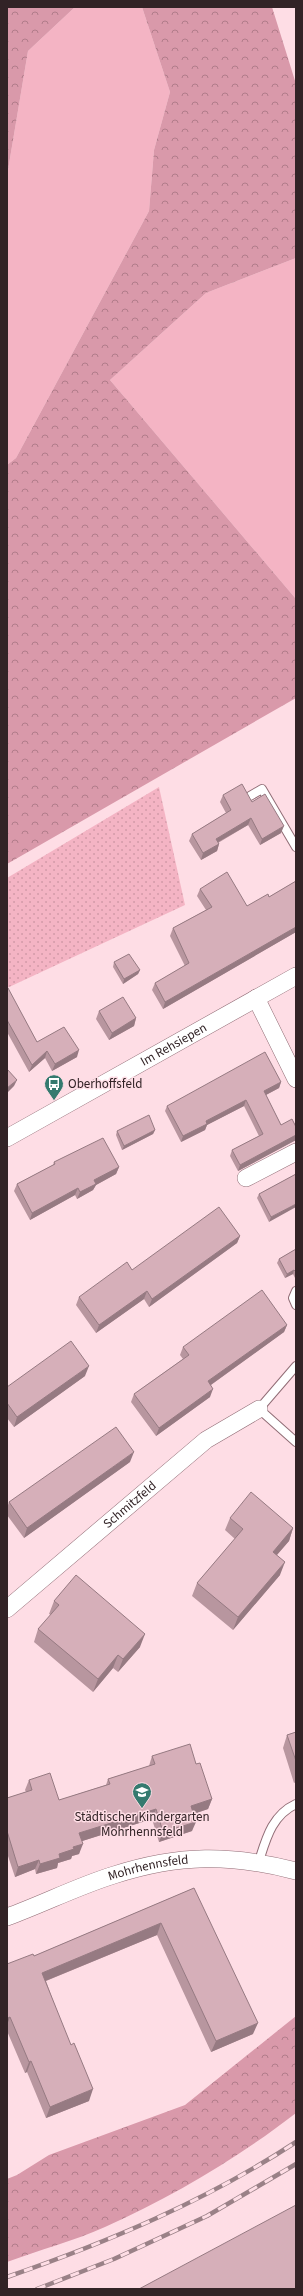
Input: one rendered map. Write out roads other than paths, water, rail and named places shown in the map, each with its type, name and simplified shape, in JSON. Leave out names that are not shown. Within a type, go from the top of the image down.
[{"type":"street","name":"Im Rehsiepen","points":[[7,1138],[296,976]]},
{"type":"street","points":[[256,998],[296,1079]]},
{"type":"street","points":[[246,1178],[296,1152]]},
{"type":"street","name":"Schmitzfeld","points":[[7,1609],[206,1440],[259,1409]]},
{"type":"street","name":"Mohrhennsfeld","points":[[7,1917],[114,1875],[169,1861],[233,1858],[259,1861],[296,1871]]},
{"type":"lane","points":[[250,796],[262,789],[296,847]]},
{"type":"lane","points":[[296,1291],[293,1298],[296,1305]]},
{"type":"lane","points":[[296,1366],[259,1409],[296,1442]]},
{"type":"lane","points":[[259,1861],[267,1835],[277,1818],[296,1804]]},
{"type":"railway","points":[[7,2277],[45,2264],[156,2218],[227,2183],[296,2142]]},
{"type":"railway","points":[[37,2289],[114,2259],[207,2216],[296,2164]]},
{"type":"place","name":"Oberhoffsfeld","points":[[54,1101]]},
{"type":"place","name":"Städtischer Kindergarten Mohrhennsfeld","points":[[142,1809]]}]
